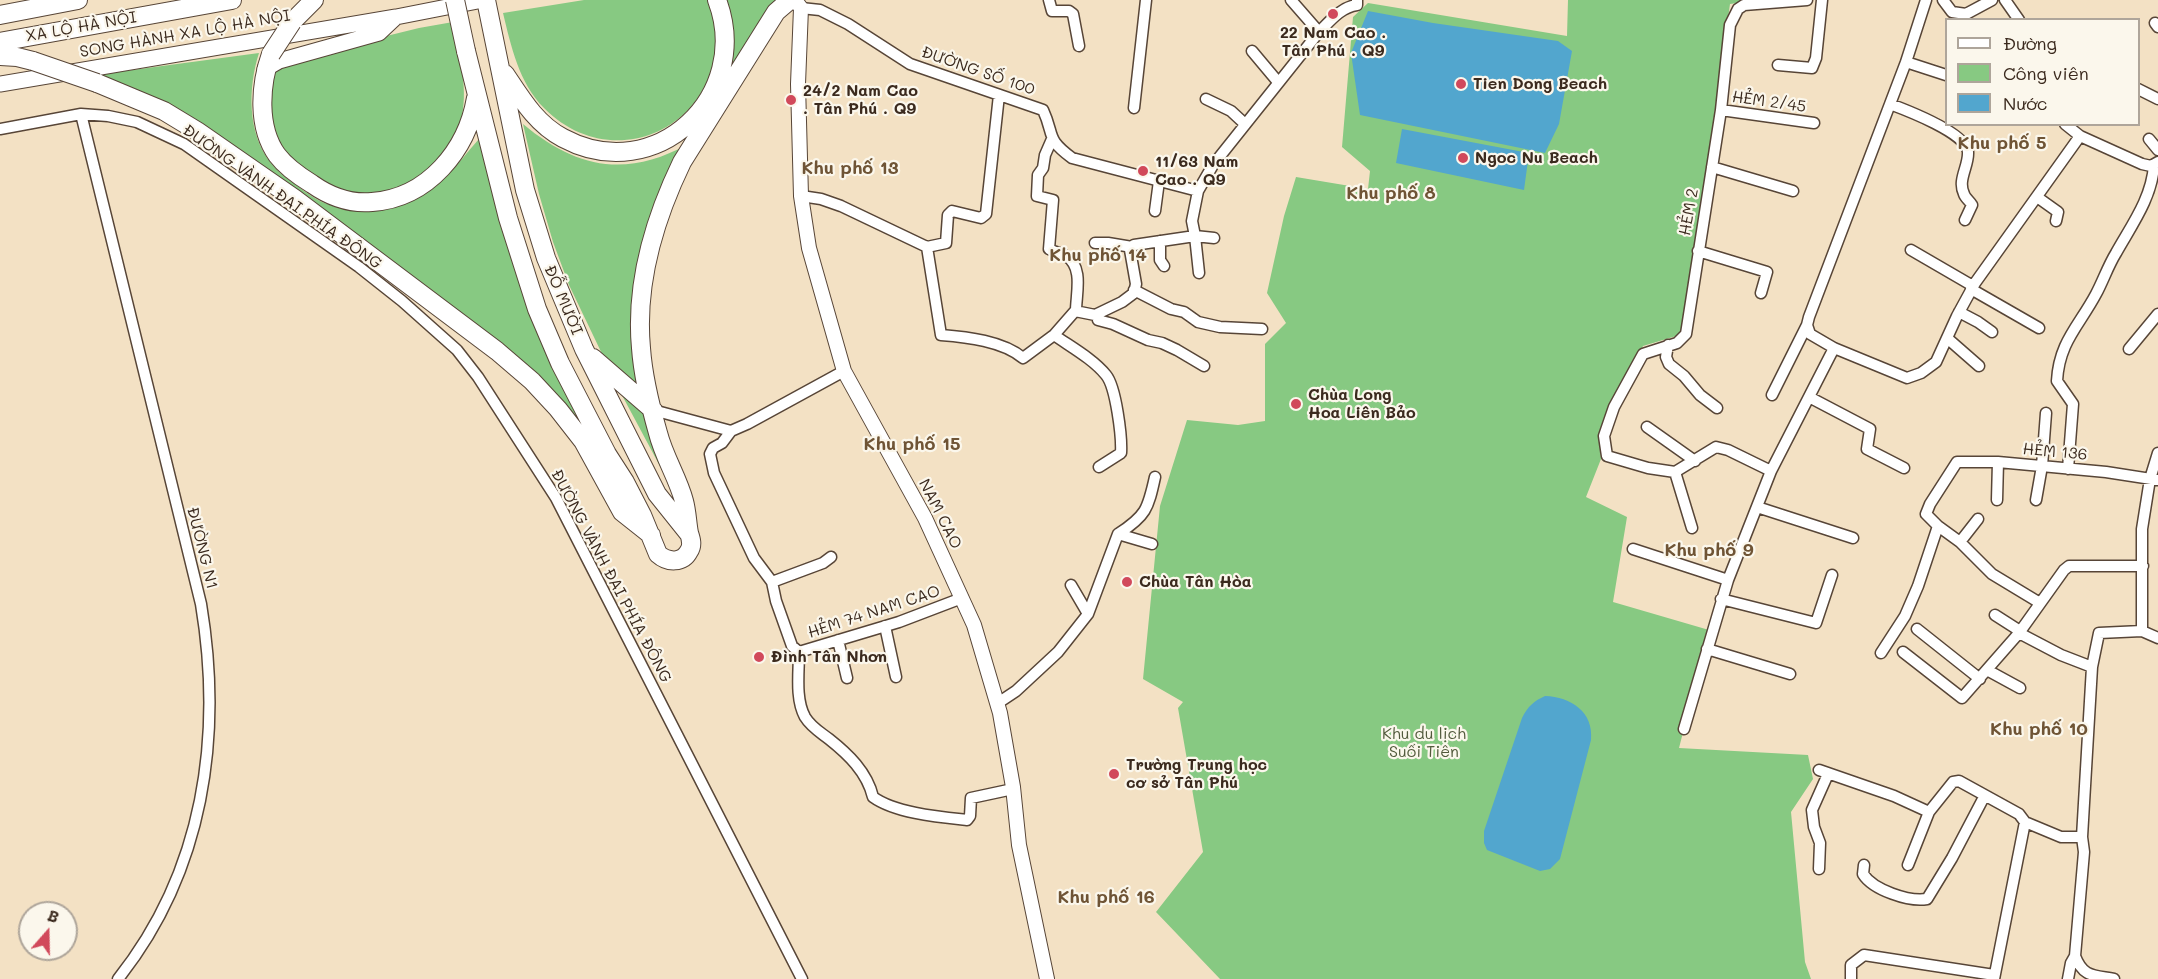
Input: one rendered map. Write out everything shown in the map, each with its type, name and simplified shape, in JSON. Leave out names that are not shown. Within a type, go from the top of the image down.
[{"type":"highway","name":"XA LỘ HÀ NỘI","points":[[0,15],[78,0]]},
{"type":"highway","name":"XA LỘ HÀ NỘI","points":[[0,42],[232,0]]},
{"type":"highway","points":[[314,0],[291,22],[268,62],[262,113],[277,154],[296,174],[321,190],[344,200],[370,202],[392,199],[412,191],[430,179],[459,146],[469,128],[477,92],[479,69]]},
{"type":"highway","points":[[454,0],[470,50]]},
{"type":"highway","points":[[464,0],[470,50]]},
{"type":"highway","points":[[484,0],[499,43]]},
{"type":"highway","points":[[495,0],[499,43]]},
{"type":"highway","points":[[499,65],[535,117],[568,141],[592,149],[611,152],[631,152],[650,148],[684,129],[697,115],[715,85],[724,50],[723,19],[716,2]]},
{"type":"highway","points":[[688,526],[685,502],[658,435],[653,410],[646,301],[665,215],[689,159],[794,2]]},
{"type":"highway","name":"ĐỖ MƯỜI","points":[[470,50],[479,69],[516,218],[542,300],[566,357],[642,514],[658,554],[668,561],[680,560],[689,552],[691,546],[688,526],[667,492],[601,366],[550,247],[532,183],[513,85],[499,43]]},
{"type":"highway","name":"ĐỖ MƯỜI","points":[[499,43],[499,65],[518,158],[534,222],[562,299],[584,349],[657,494],[688,526]]},
{"type":"highway","name":"ĐỖ MƯỜI","points":[[470,50],[477,92],[508,218],[537,309],[560,363],[607,454],[625,482]]},
{"type":"highway","name":"XA LỘ HÀ NỘI","points":[[0,56],[17,57],[97,83],[164,111],[197,131],[304,206],[497,351],[532,381],[583,441],[622,512],[651,535]]},
{"type":"highway","points":[[584,349],[653,410]]},
{"type":"main road","name":"SONG HÀNH XA LỘ HÀ NỘI","points":[[0,84],[484,0]]},
{"type":"main road","points":[[268,62],[279,61],[379,33],[396,17]]},
{"type":"street","points":[[1049,0],[1052,11],[1069,11],[1073,14],[1079,46]]},
{"type":"street","points":[[1134,108],[1146,0]]},
{"type":"street","points":[[1291,0],[1319,32]]},
{"type":"street","name":"HẺM 2","points":[[1675,472],[1648,468],[1607,456],[1604,436],[1614,407],[1643,354],[1677,343],[1686,333],[1721,110],[1730,25],[1738,9],[1744,5],[1807,0]]},
{"type":"street","points":[[1778,65],[1812,68],[1816,58],[1822,0]]},
{"type":"street","points":[[1772,395],[1807,325],[1906,62],[1926,0]]},
{"type":"street","points":[[1943,0],[1953,12],[1966,14],[1992,0]]},
{"type":"street","points":[[2005,0],[2018,18]]},
{"type":"street","name":"ĐƯỜNG SỐ 100","points":[[794,2],[820,10],[848,24],[910,64],[1043,110],[1052,139]]},
{"type":"street","name":"NAM CAO","points":[[794,2],[801,196],[809,248],[844,371],[925,518],[974,625],[998,703],[1013,789],[1019,845],[1047,979]]},
{"type":"street","points":[[1199,273],[1192,221],[1198,192],[1213,165],[1319,32],[1339,12],[1357,3]]},
{"type":"street","points":[[1252,51],[1278,82]]},
{"type":"street","points":[[1906,62],[1945,74]]},
{"type":"street","points":[[2140,90],[2158,99]]},
{"type":"street","points":[[801,196],[821,199],[841,206],[927,247],[946,243],[948,215],[952,211],[981,218],[986,214],[999,95]]},
{"type":"street","points":[[1206,99],[1231,111],[1245,124]]},
{"type":"street","points":[[1890,104],[1937,124],[1966,146],[1968,152],[1962,185],[1964,195],[1972,205],[1965,220]]},
{"type":"street","name":"HẺM 2/45","points":[[1721,110],[1814,123]]},
{"type":"street","name":"ĐƯỜNG VÀNH ĐAI PHÍA ĐÔNG","points":[[0,129],[81,114],[108,116],[137,122],[183,144],[359,267],[402,301],[457,350],[478,377],[556,498],[802,979]]},
{"type":"street","name":"ĐƯỜNG N1","points":[[81,114],[201,604],[208,647],[210,695],[204,788],[183,861],[154,927],[132,962],[118,979]]},
{"type":"street","points":[[2067,126],[2079,136],[2142,164],[2156,164],[2141,208],[2096,294],[2065,342],[2057,381],[2073,404],[2068,469]]},
{"type":"street","points":[[1807,325],[1810,334],[1834,348],[1907,378],[1921,373],[1936,362],[1972,288],[2079,136]]},
{"type":"street","points":[[927,247],[941,335],[990,343],[1015,351],[1023,358],[1054,335],[1076,311],[1077,277],[1073,262],[1067,256],[1049,249],[1053,201],[1037,196],[1038,175],[1043,168],[1044,155],[1052,139],[1072,158],[1198,192]]},
{"type":"street","points":[[2149,139],[2158,150]]},
{"type":"street","points":[[1712,168],[1793,191]]},
{"type":"street","points":[[1155,211],[1159,181]]},
{"type":"street","points":[[2037,197],[2058,212],[2056,221]]},
{"type":"street","points":[[1095,243],[1132,247],[1195,236],[1214,238]]},
{"type":"street","points":[[1160,241],[1160,260],[1164,266]]},
{"type":"street","points":[[1097,317],[1134,293],[1136,284],[1130,250],[1132,247]]},
{"type":"street","points":[[1911,250],[2039,328]]},
{"type":"street","points":[[1698,251],[1767,272],[1761,293]]},
{"type":"street","points":[[1134,290],[1170,309],[1184,312],[1198,322],[1220,327],[1262,329]]},
{"type":"street","points":[[1076,311],[1097,317],[1148,340],[1177,350],[1204,366]]},
{"type":"street","points":[[1959,312],[1992,332]]},
{"type":"street","points":[[2129,350],[2158,314]]},
{"type":"street","points":[[1054,335],[1109,377],[1120,431],[1121,453],[1099,467]]},
{"type":"street","points":[[1947,338],[1979,366]]},
{"type":"street","points":[[1668,345],[1666,357],[1670,363],[1700,395],[1717,408]]},
{"type":"street","points":[[1683,729],[1721,599],[1771,471],[1834,348]]},
{"type":"street","points":[[831,557],[772,582],[754,558],[714,473],[710,454],[731,430],[747,424],[844,371]]},
{"type":"street","points":[[1809,398],[1870,429],[1867,449],[1904,468]]},
{"type":"street","points":[[653,410],[731,430]]},
{"type":"street","points":[[2036,500],[2042,466],[2046,413]]},
{"type":"street","points":[[1647,427],[1695,461]]},
{"type":"street","points":[[1692,528],[1675,472],[1716,447],[1728,450],[1771,471]]},
{"type":"street","points":[[2142,631],[2142,529],[2158,453]]},
{"type":"street","name":"HẺM 136","points":[[1938,526],[1926,514],[1957,462],[1998,462],[2042,466],[2106,472],[2154,480]]},
{"type":"street","points":[[1997,500],[1998,462]]},
{"type":"street","points":[[998,703],[1016,691],[1058,652],[1088,614],[1118,534],[1143,515],[1150,500],[1155,477]]},
{"type":"street","points":[[1757,507],[1853,538]]},
{"type":"street","points":[[1960,542],[1978,519]]},
{"type":"street","points":[[1881,653],[1905,616],[1918,586],[1938,526],[1960,542],[1992,574],[2040,603]]},
{"type":"street","points":[[1118,534],[1152,544]]},
{"type":"street","points":[[1633,549],[1728,580]]},
{"type":"street","points":[[1903,652],[1962,698],[2020,632],[2069,566],[2143,566]]},
{"type":"street","points":[[1721,599],[1816,623],[1832,575]]},
{"type":"street","name":"HẺM 74 NAM CAO","points":[[772,582],[776,601],[792,646],[799,652],[885,626],[962,598]]},
{"type":"street","points":[[1071,585],[1088,614]]},
{"type":"street","points":[[1995,615],[2061,655],[2092,667]]},
{"type":"street","points":[[885,626],[896,677]]},
{"type":"street","points":[[1917,629],[1980,679]]},
{"type":"street","points":[[2114,979],[2085,973],[2078,965],[2075,956],[2084,852],[2082,837],[2092,667],[2099,633],[2142,631],[2158,638]]},
{"type":"street","points":[[838,640],[847,678]]},
{"type":"street","points":[[1707,649],[1790,674]]},
{"type":"street","points":[[799,652],[799,692],[804,716],[814,729],[828,738],[865,774],[873,797],[882,803],[901,809],[967,820],[970,816],[971,798],[1013,789]]},
{"type":"street","points":[[1987,670],[2020,688]]},
{"type":"street","points":[[1819,869],[1820,843],[1813,824],[1812,810],[1823,772],[1894,796],[1929,812]]},
{"type":"street","points":[[1908,866],[1929,812],[1956,781],[2019,814],[2025,822],[2061,837],[2082,837]]},
{"type":"street","points":[[1864,865],[1863,874],[1870,884],[1899,895],[1920,900],[1927,899],[1952,858],[1984,797]]},
{"type":"street","points":[[1851,979],[1851,965],[1864,955],[1994,977],[2025,822]]},
{"type":"street","points":[[2068,979],[2075,956]]},
{"type":"green space","points":[[584,0],[707,0],[714,13],[716,28],[711,70],[698,98],[679,119],[654,133],[627,140],[599,138],[570,128],[535,98],[517,64],[503,13]]},
{"type":"green space","points":[[723,0],[780,0],[724,80]]},
{"type":"green space","name":"Khu du lịch Suối Tiên","points":[[1568,0],[1759,0],[1730,4],[1683,334],[1643,346],[1599,437],[1601,459],[1586,497],[1627,517],[1613,602],[1709,630],[1679,748],[1808,755],[1813,779],[1791,812],[1805,962],[1811,979],[1220,979],[1156,912],[1203,852],[1178,708],[1183,702],[1143,679],[1160,506],[1187,420],[1238,425],[1265,421],[1265,344],[1286,323],[1267,293],[1284,216],[1296,177],[1368,189],[1370,171],[1342,147],[1353,17],[1368,3],[1567,36]]},
{"type":"green space","points":[[453,22],[463,81],[462,116],[449,147],[425,172],[395,189],[354,195],[331,188],[318,180],[284,149],[271,115],[270,95],[273,68],[281,62],[419,28]]},
{"type":"green space","points":[[259,53],[255,66],[252,95],[257,138],[263,151],[277,170],[326,204],[350,207],[438,179],[453,168],[479,139],[595,445],[465,317],[95,75]]},
{"type":"green space","points":[[523,124],[563,151],[603,164],[644,162],[666,155],[688,144],[656,212],[642,395],[604,358],[569,285],[539,194]]},
{"type":"green space","points":[[616,384],[646,412],[677,498]]},
{"type":"water","name":"Tien Dong Beach","points":[[1368,11],[1558,41],[1572,51],[1559,124],[1545,153],[1360,115],[1351,53]]},
{"type":"water","name":"Ngoc Nu Beach","points":[[1402,129],[1529,153],[1524,190],[1396,163]]},
{"type":"water","points":[[1545,696],[1564,699],[1579,708],[1589,721],[1591,740],[1560,859],[1550,869],[1540,871],[1487,850],[1484,843],[1484,831],[1522,718],[1532,704]]},
{"type":"place","name":"22 Nam Cao . Tân Phú . Q9","points":[[1333,14]]},
{"type":"place","name":"Tien Dong Beach","points":[[1461,84]]},
{"type":"place","name":"24/2 Nam Cao . Tân Phú . Q9","points":[[791,100]]},
{"type":"place","name":"Ngoc Nu Beach","points":[[1463,158]]},
{"type":"place","name":"11/63 Nam Cao . Q9","points":[[1143,171]]},
{"type":"place","name":"Chùa Long Hoa Liên Bảo","points":[[1296,404]]},
{"type":"place","name":"Chùa Tân Hòa","points":[[1127,582]]},
{"type":"place","name":"Đình Tân Nhơn","points":[[759,657]]},
{"type":"place","name":"Trường Trung học cơ sở Tân Phú","points":[[1114,774]]},
{"type":"district","name":"Khu phố 5","points":[[2002,143]]},
{"type":"district","name":"Khu phố 13","points":[[850,168]]},
{"type":"district","name":"Khu phố 8","points":[[1391,193]]},
{"type":"district","name":"Khu phố 14","points":[[1098,255]]},
{"type":"district","name":"Khu phố 15","points":[[912,444]]},
{"type":"district","name":"Khu phố 9","points":[[1709,550]]},
{"type":"district","name":"Khu phố 10","points":[[2039,729]]},
{"type":"district","name":"Khu phố 16","points":[[1106,897]]}]
